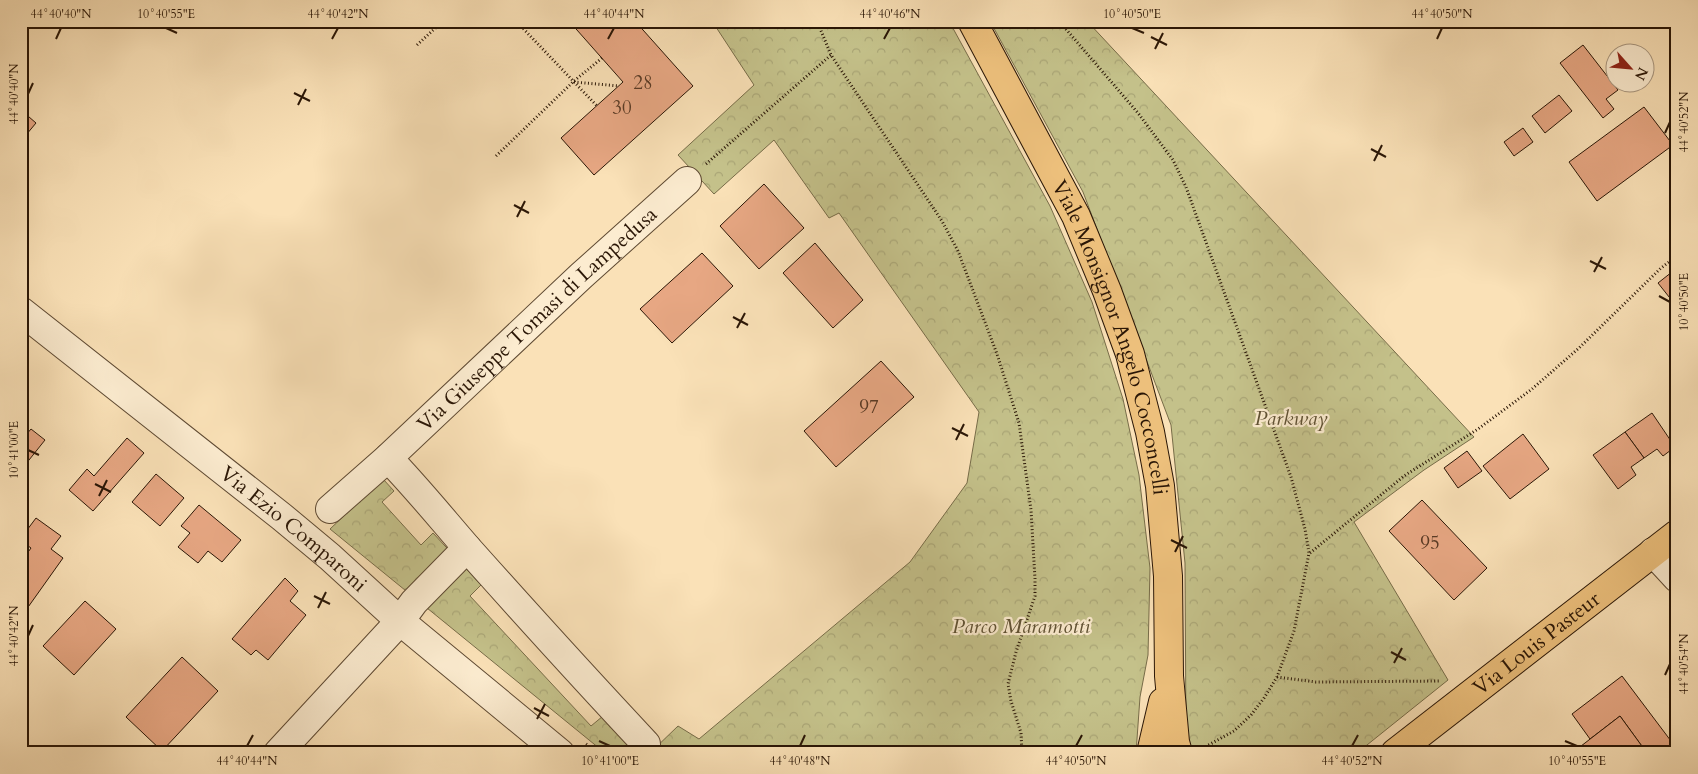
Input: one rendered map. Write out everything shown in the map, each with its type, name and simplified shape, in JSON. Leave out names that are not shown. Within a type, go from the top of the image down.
[{"type":"main road","name":"Viale Monsignor Angelo Cocconcelli","points":[[972,21],[1076,216],[1107,291],[1130,354],[1150,432],[1160,486],[1168,576],[1169,676],[1175,742],[1188,751]]},
{"type":"main road","name":"Via Louis Pasteur","points":[[1395,753],[1677,534]]},
{"type":"main road","name":"Viale Monsignor Angelo Cocconcelli","points":[[1151,753],[1169,676]]},
{"type":"street","name":"Via Giuseppe Tomasi di Lampedusa","points":[[330,510],[388,458],[581,276],[687,181]]},
{"type":"street","name":"Via Ezio Comparoni","points":[[21,311],[282,517],[330,557],[400,621],[560,753]]},
{"type":"street","points":[[388,458],[412,483],[467,548],[646,744]]},
{"type":"street","points":[[278,753],[400,621],[414,602],[467,548]]},
{"type":"street","points":[[1654,552],[1677,578]]},
{"type":"path","points":[[417,44],[443,21]]},
{"type":"path","points":[[516,21],[597,106]]},
{"type":"path","points":[[817,21],[831,55],[958,251],[997,354],[1018,423],[1031,510],[1035,579],[1035,596],[1016,652],[1008,684],[1021,733],[1022,753]]},
{"type":"path","points":[[1059,21],[1173,160],[1186,187],[1291,477],[1306,529],[1309,553],[1294,631],[1277,677],[1251,715],[1234,731],[1188,751]]},
{"type":"path","points":[[1066,28],[1076,21]]},
{"type":"path","points":[[687,181],[831,55]]},
{"type":"path","points":[[496,156],[602,58]]},
{"type":"path","points":[[574,82],[619,86]]},
{"type":"path","points":[[1309,553],[1404,476],[1478,429],[1532,389],[1579,348],[1661,268],[1677,256]]},
{"type":"path","points":[[1277,677],[1316,682],[1442,682]]},
{"type":"green space","name":"Parco Maramotti","points":[[712,21],[949,21],[1050,206],[1092,302],[1123,399],[1139,475],[1150,568],[1148,655],[1140,697],[1136,753],[650,753],[678,726],[699,739],[910,562],[967,483],[979,412],[839,213],[829,218],[774,140],[714,194],[678,155],[754,85]]},
{"type":"green space","name":"Parkway","points":[[990,21],[1087,21],[1474,437],[1424,470],[1354,522],[1448,680],[1357,753],[1191,753],[1186,736],[1185,563],[1171,425],[1083,192]]},
{"type":"green space","points":[[383,479],[394,491],[382,502],[421,545],[433,533],[481,585],[470,596],[591,726],[603,716],[637,753],[605,753],[330,529]]},
{"type":"building","points":[[569,21],[635,21],[693,86],[594,175],[561,138],[623,82]]},
{"type":"building","points":[[1583,45],[1606,75],[1606,92],[1615,92],[1606,99],[1614,109],[1603,118],[1560,63]]},
{"type":"building","points":[[1559,95],[1572,111],[1545,133],[1532,116]]},
{"type":"building","points":[[1644,107],[1673,145],[1597,201],[1569,162]]},
{"type":"building","points":[[21,110],[36,123],[21,141]]},
{"type":"building","points":[[1523,128],[1533,142],[1514,156],[1504,142]]},
{"type":"building","points":[[764,184],[804,228],[759,269],[720,226]]},
{"type":"building","points":[[815,243],[863,300],[833,328],[783,273]]},
{"type":"building","points":[[702,253],[733,286],[672,343],[640,309]]},
{"type":"building","points":[[1677,268],[1677,307],[1658,283]]},
{"type":"building","points":[[881,361],[914,397],[836,467],[804,431]]},
{"type":"building","points":[[1652,413],[1675,447],[1663,456],[1657,449],[1644,458],[1625,432]]},
{"type":"building","points":[[31,429],[45,440],[21,470],[21,433],[25,436]]},
{"type":"building","points":[[1625,432],[1644,458],[1631,467],[1636,475],[1618,489],[1593,455]]},
{"type":"building","points":[[1523,434],[1549,469],[1510,499],[1483,466]]},
{"type":"building","points":[[127,438],[144,453],[93,511],[69,490],[87,469],[94,476]]},
{"type":"building","points":[[1467,451],[1482,471],[1458,488],[1444,468]]},
{"type":"building","points":[[156,474],[184,498],[160,526],[132,502]]},
{"type":"building","points":[[1422,500],[1487,568],[1454,600],[1389,531]]},
{"type":"building","points":[[199,505],[241,540],[222,562],[208,551],[198,563],[178,547],[190,533],[181,526]]},
{"type":"building","points":[[36,518],[61,536],[51,549],[63,558],[26,610],[21,607],[21,562],[31,548],[21,541],[21,538]]},
{"type":"building","points":[[285,578],[298,591],[290,601],[306,615],[268,660],[256,650],[251,655],[232,639]]},
{"type":"building","points":[[85,601],[116,629],[74,675],[43,646]]},
{"type":"building","points":[[182,657],[218,691],[162,751],[126,717]]},
{"type":"building","points":[[1622,676],[1677,749],[1677,753],[1639,753],[1644,749],[1620,716],[1590,739],[1572,714]]},
{"type":"building","points":[[1620,716],[1644,749],[1639,753],[1572,753]]}]
